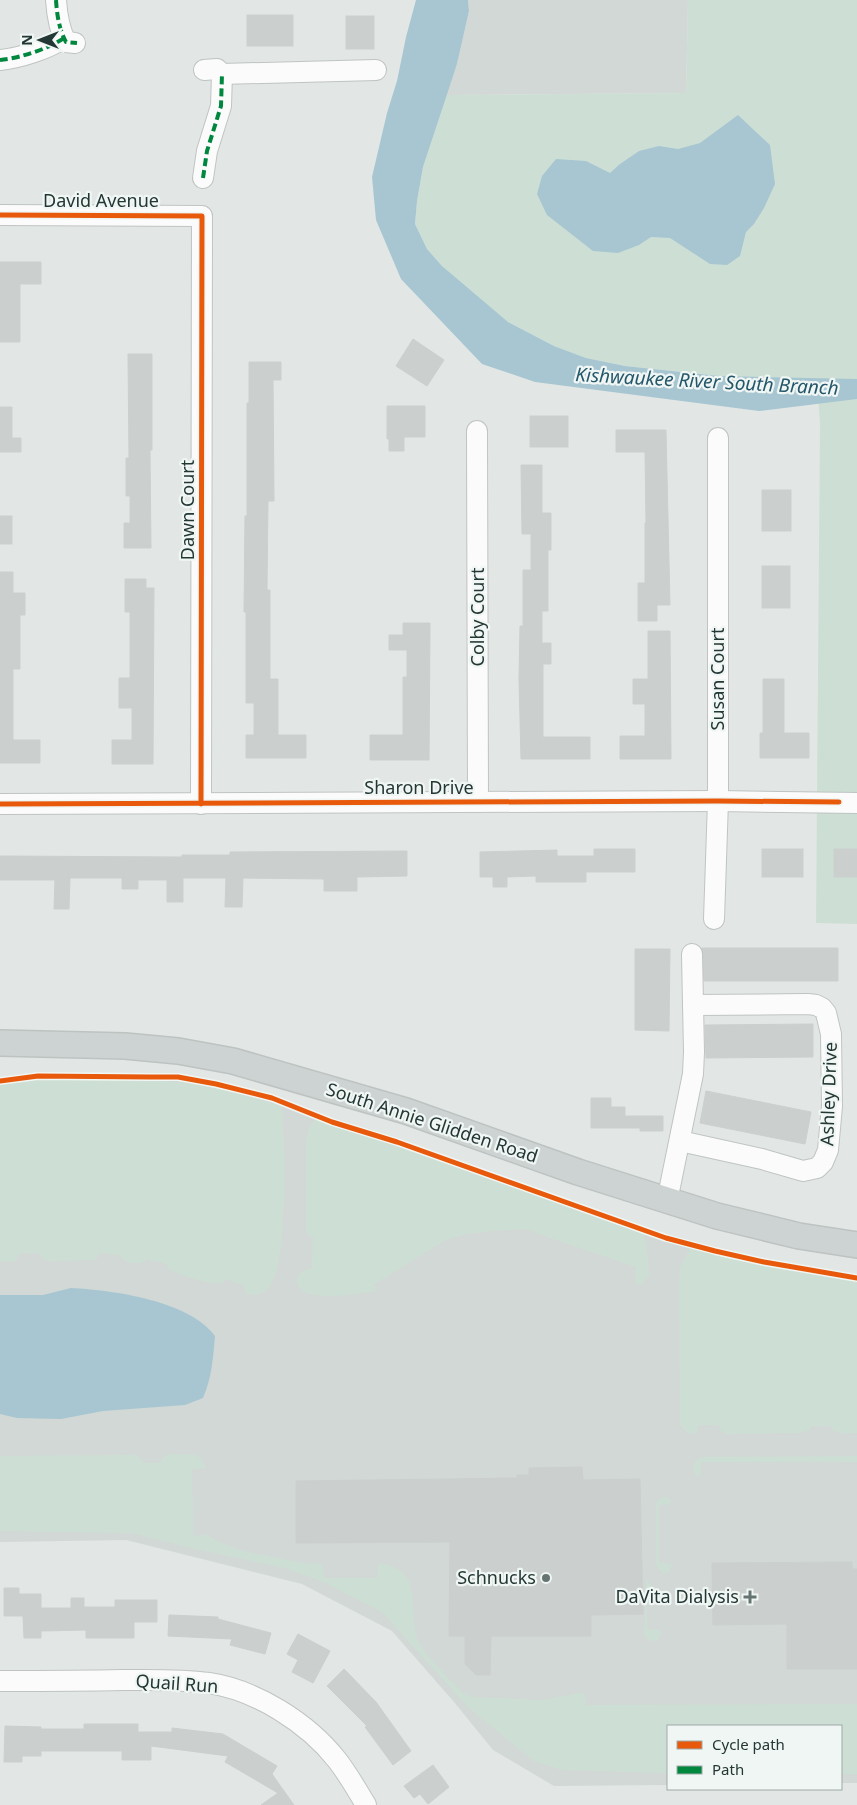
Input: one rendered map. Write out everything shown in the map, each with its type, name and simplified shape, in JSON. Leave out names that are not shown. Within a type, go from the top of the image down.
[{"type":"main road","name":"South Annie Glidden Road","points":[[0,1042],[125,1046],[178,1051],[233,1061],[406,1111],[578,1172],[667,1201],[799,1236],[857,1245]]},
{"type":"street","points":[[0,60],[16,58],[55,44],[70,41],[58,22],[56,0]]},
{"type":"street","points":[[203,178],[207,151],[221,106],[213,72],[376,70]]},
{"type":"street","name":"David Avenue","points":[[0,215],[202,216]]},
{"type":"street","name":"Dawn Court","points":[[202,216],[202,804]]},
{"type":"street","name":"Colby Court","points":[[477,431],[478,802]]},
{"type":"street","name":"Susan Court","points":[[714,919],[718,801],[718,438]]},
{"type":"street","name":"Sharon Drive","points":[[0,804],[848,802]]},
{"type":"street","points":[[667,1201],[693,1074],[692,954]]},
{"type":"street","name":"Ashley Drive","points":[[680,1141],[803,1170],[817,1168],[823,1162],[828,1150],[832,1106],[832,1034],[829,1020],[822,1008],[816,1004],[693,1004]]},
{"type":"street","name":"Quail Run","points":[[0,1681],[164,1680],[211,1684],[239,1691],[286,1714],[316,1740],[336,1758],[366,1805]]},
{"type":"shaded area","points":[[468,0],[688,0],[686,93],[446,95],[457,64],[469,11]]},
{"type":"shaded area","points":[[38,1076],[178,1077],[216,1084],[272,1098],[332,1122],[397,1142],[666,1238],[764,1262],[857,1278],[857,1783],[842,1783],[842,1725],[667,1725],[667,1785],[554,1786],[493,1750],[392,1631],[302,1584],[126,1540],[0,1542],[0,1081]]},
{"type":"green space","points":[[688,0],[857,0],[857,924],[816,923],[820,424],[817,379],[719,376],[625,366],[586,358],[554,346],[508,322],[491,310],[442,266],[427,249],[415,224],[423,167],[446,95],[686,93]]},
{"type":"green space","points":[[39,1080],[167,1081],[222,1090],[282,1106],[284,1144],[283,1225],[276,1270],[269,1287],[260,1294],[249,1294],[245,1293],[244,1285],[225,1279],[222,1283],[203,1281],[173,1271],[168,1268],[167,1264],[148,1259],[133,1263],[126,1261],[120,1255],[100,1253],[95,1260],[49,1261],[43,1259],[39,1253],[20,1253],[15,1261],[0,1262],[0,1084]]},
{"type":"green space","points":[[317,1117],[643,1232],[649,1276],[642,1284],[635,1283],[636,1267],[527,1229],[466,1234],[447,1239],[373,1285],[376,1287],[375,1291],[335,1296],[323,1296],[305,1292],[299,1286],[297,1280],[300,1273],[312,1268],[313,1237],[307,1234],[306,1230],[306,1143],[308,1130]]},
{"type":"green space","points":[[691,1247],[793,1269],[857,1280],[857,1433],[834,1431],[830,1426],[812,1426],[809,1430],[798,1433],[727,1434],[722,1432],[718,1425],[698,1425],[697,1431],[688,1433],[680,1425],[679,1276],[680,1268]]},
{"type":"green space","points":[[188,1454],[196,1456],[200,1458],[206,1468],[192,1469],[193,1536],[207,1535],[218,1542],[243,1551],[302,1563],[322,1564],[324,1578],[378,1578],[378,1565],[380,1563],[394,1567],[403,1573],[409,1581],[412,1590],[414,1622],[418,1643],[464,1694],[471,1697],[544,1700],[584,1693],[586,1705],[857,1704],[857,1774],[842,1774],[842,1725],[667,1725],[667,1773],[562,1770],[534,1761],[468,1707],[382,1612],[324,1582],[285,1568],[132,1533],[0,1531],[0,1456],[134,1455],[138,1456],[143,1463],[161,1463],[165,1456]]},
{"type":"green space","points":[[857,1456],[857,1462],[701,1462],[700,1476],[696,1475],[693,1469],[696,1461],[705,1457]]},
{"type":"green space","points":[[667,1497],[671,1500],[670,1504],[659,1505],[659,1563],[672,1565],[669,1572],[664,1573],[658,1569],[656,1562],[656,1504],[659,1499]]},
{"type":"green space","points":[[646,1578],[652,1587],[659,1589],[662,1596],[647,1596],[647,1629],[659,1630],[661,1633],[656,1641],[650,1640],[644,1635]]},
{"type":"water","name":"Kishwaukee River South Branch","points":[[416,0],[468,0],[469,11],[457,64],[423,167],[417,201],[415,224],[427,249],[442,266],[508,322],[554,346],[586,358],[625,366],[719,376],[857,379],[857,399],[759,411],[535,382],[482,364],[401,279],[376,220],[372,177]]},
{"type":"water","points":[[738,115],[770,145],[775,184],[764,208],[754,224],[746,232],[740,256],[727,265],[710,264],[670,238],[651,237],[639,245],[618,253],[593,251],[547,215],[537,194],[542,176],[556,159],[586,161],[610,173],[639,151],[659,146],[678,149],[700,143]]},
{"type":"water","points":[[71,1288],[108,1291],[149,1300],[188,1314],[203,1324],[215,1336],[213,1360],[203,1398],[185,1405],[103,1411],[61,1419],[17,1418],[0,1414],[0,1295],[43,1295]]},
{"type":"building","points":[[247,15],[293,15],[293,46],[247,46]]},
{"type":"building","points":[[346,16],[374,16],[374,49],[346,49]]},
{"type":"building","points":[[0,262],[41,262],[41,284],[20,284],[20,342],[0,342]]},
{"type":"building","points":[[413,339],[444,360],[427,386],[396,366]]},
{"type":"building","points":[[128,354],[152,354],[152,450],[150,450],[151,548],[124,548],[124,523],[130,523],[130,496],[126,496],[126,458],[129,458]]},
{"type":"building","points":[[249,362],[281,362],[281,380],[273,380],[274,501],[268,501],[267,590],[270,590],[270,679],[278,679],[278,735],[306,735],[306,758],[246,758],[246,735],[254,735],[254,703],[246,703],[246,612],[244,612]]},
{"type":"building","points":[[387,406],[425,406],[425,437],[404,437],[404,451],[389,451]]},
{"type":"building","points":[[0,407],[12,407],[12,438],[21,438],[21,452],[0,452]]},
{"type":"building","points":[[530,416],[568,416],[568,447],[530,447]]},
{"type":"building","points":[[616,430],[666,430],[670,605],[657,605],[657,621],[638,621],[638,583],[645,583],[645,452],[616,452]]},
{"type":"building","points":[[521,465],[542,465],[542,513],[551,513],[551,550],[548,550],[548,611],[542,611],[542,643],[551,643],[551,664],[543,664],[543,737],[590,737],[590,759],[521,759],[520,626],[523,626],[523,570],[531,570],[531,534],[522,534]]},
{"type":"building","points":[[762,490],[791,490],[791,531],[762,531]]},
{"type":"building","points":[[0,516],[12,516],[12,544],[0,544]]},
{"type":"building","points":[[762,566],[790,566],[790,608],[762,608]]},
{"type":"building","points":[[0,572],[13,572],[13,593],[25,593],[25,615],[20,615],[20,669],[13,669],[13,740],[40,740],[40,763],[0,763]]},
{"type":"building","points":[[125,579],[146,579],[146,588],[154,588],[153,764],[112,764],[112,740],[132,740],[132,708],[119,708],[119,678],[130,678],[130,612],[125,612]]},
{"type":"building","points":[[403,623],[430,623],[429,760],[370,760],[370,735],[403,735],[403,677],[407,677],[407,650],[389,650],[389,635],[403,635]]},
{"type":"building","points":[[648,631],[670,631],[671,759],[620,759],[620,736],[645,736],[645,704],[633,704],[633,679],[648,679]]},
{"type":"building","points":[[763,679],[784,679],[784,733],[809,733],[809,758],[760,758],[760,733],[763,733]]},
{"type":"building","points":[[594,849],[635,849],[635,872],[586,872],[586,882],[536,882],[536,876],[507,877],[507,887],[493,887],[493,877],[480,877],[480,852],[557,850],[557,856],[594,856]]},
{"type":"building","points":[[762,849],[803,849],[803,877],[762,877]]},
{"type":"building","points":[[834,849],[857,849],[857,877],[834,877]]},
{"type":"building","points":[[407,851],[407,876],[357,877],[357,891],[324,891],[324,879],[243,878],[242,907],[225,907],[226,878],[183,878],[183,902],[167,902],[167,880],[138,880],[138,889],[122,889],[122,878],[70,878],[69,909],[54,909],[55,880],[0,880],[0,856],[182,857],[182,855],[230,855],[230,852]]},
{"type":"building","points":[[702,948],[838,948],[838,981],[704,981]]},
{"type":"building","points":[[635,949],[670,949],[669,1031],[635,1030]]},
{"type":"building","points":[[813,1024],[813,1057],[706,1058],[705,1025]]},
{"type":"building","points":[[706,1091],[811,1112],[805,1144],[700,1123]]},
{"type":"building","points":[[591,1098],[611,1098],[611,1107],[625,1107],[625,1116],[663,1116],[663,1131],[640,1131],[640,1128],[591,1128]]},
{"type":"building","name":"Schnucks","points":[[582,1467],[583,1480],[640,1479],[643,1614],[591,1615],[591,1636],[491,1636],[490,1675],[476,1675],[465,1664],[465,1636],[449,1636],[450,1542],[296,1543],[296,1481],[517,1478],[517,1475],[529,1475],[529,1468]]},
{"type":"building","points":[[852,1562],[852,1569],[857,1569],[857,1669],[787,1669],[787,1624],[713,1625],[712,1563]]},
{"type":"building","points":[[4,1588],[19,1588],[19,1594],[41,1594],[41,1608],[71,1608],[71,1598],[84,1598],[84,1607],[115,1607],[115,1600],[157,1600],[157,1622],[134,1622],[134,1638],[86,1638],[86,1630],[41,1631],[41,1638],[24,1638],[23,1616],[4,1616]]},
{"type":"building","points":[[169,1615],[218,1617],[218,1619],[271,1633],[265,1654],[230,1645],[232,1639],[168,1636]]},
{"type":"building","points":[[298,1634],[330,1651],[313,1683],[292,1672],[298,1660],[287,1654]]},
{"type":"building","points":[[344,1669],[376,1702],[411,1751],[393,1765],[365,1727],[367,1726],[327,1686]]},
{"type":"building","points":[[84,1724],[138,1724],[138,1732],[172,1732],[172,1728],[223,1734],[277,1766],[272,1774],[294,1805],[261,1805],[278,1793],[225,1762],[228,1756],[151,1746],[151,1760],[122,1760],[122,1751],[41,1751],[41,1756],[22,1756],[22,1762],[4,1762],[5,1726],[41,1727],[41,1729],[84,1729]]},
{"type":"building","points":[[433,1765],[449,1787],[428,1804],[420,1794],[414,1798],[404,1786]]},
{"type":"marked path","points":[[56,0],[59,22],[66,42],[77,43]]},
{"type":"marked path","points":[[0,60],[34,52],[64,38]]},
{"type":"marked path","points":[[203,178],[207,151],[221,106],[222,74]]},
{"type":"cycle path","points":[[0,215],[202,216],[201,804]]},
{"type":"cycle path","points":[[0,804],[839,802]]},
{"type":"cycle path","points":[[0,1081],[38,1076],[178,1077],[216,1084],[272,1098],[332,1122],[397,1142],[666,1238],[764,1262],[857,1278]]},
{"type":"place","name":"Schnucks","points":[[546,1578]]},
{"type":"place","name":"DaVita Dialysis","points":[[750,1597]]}]
